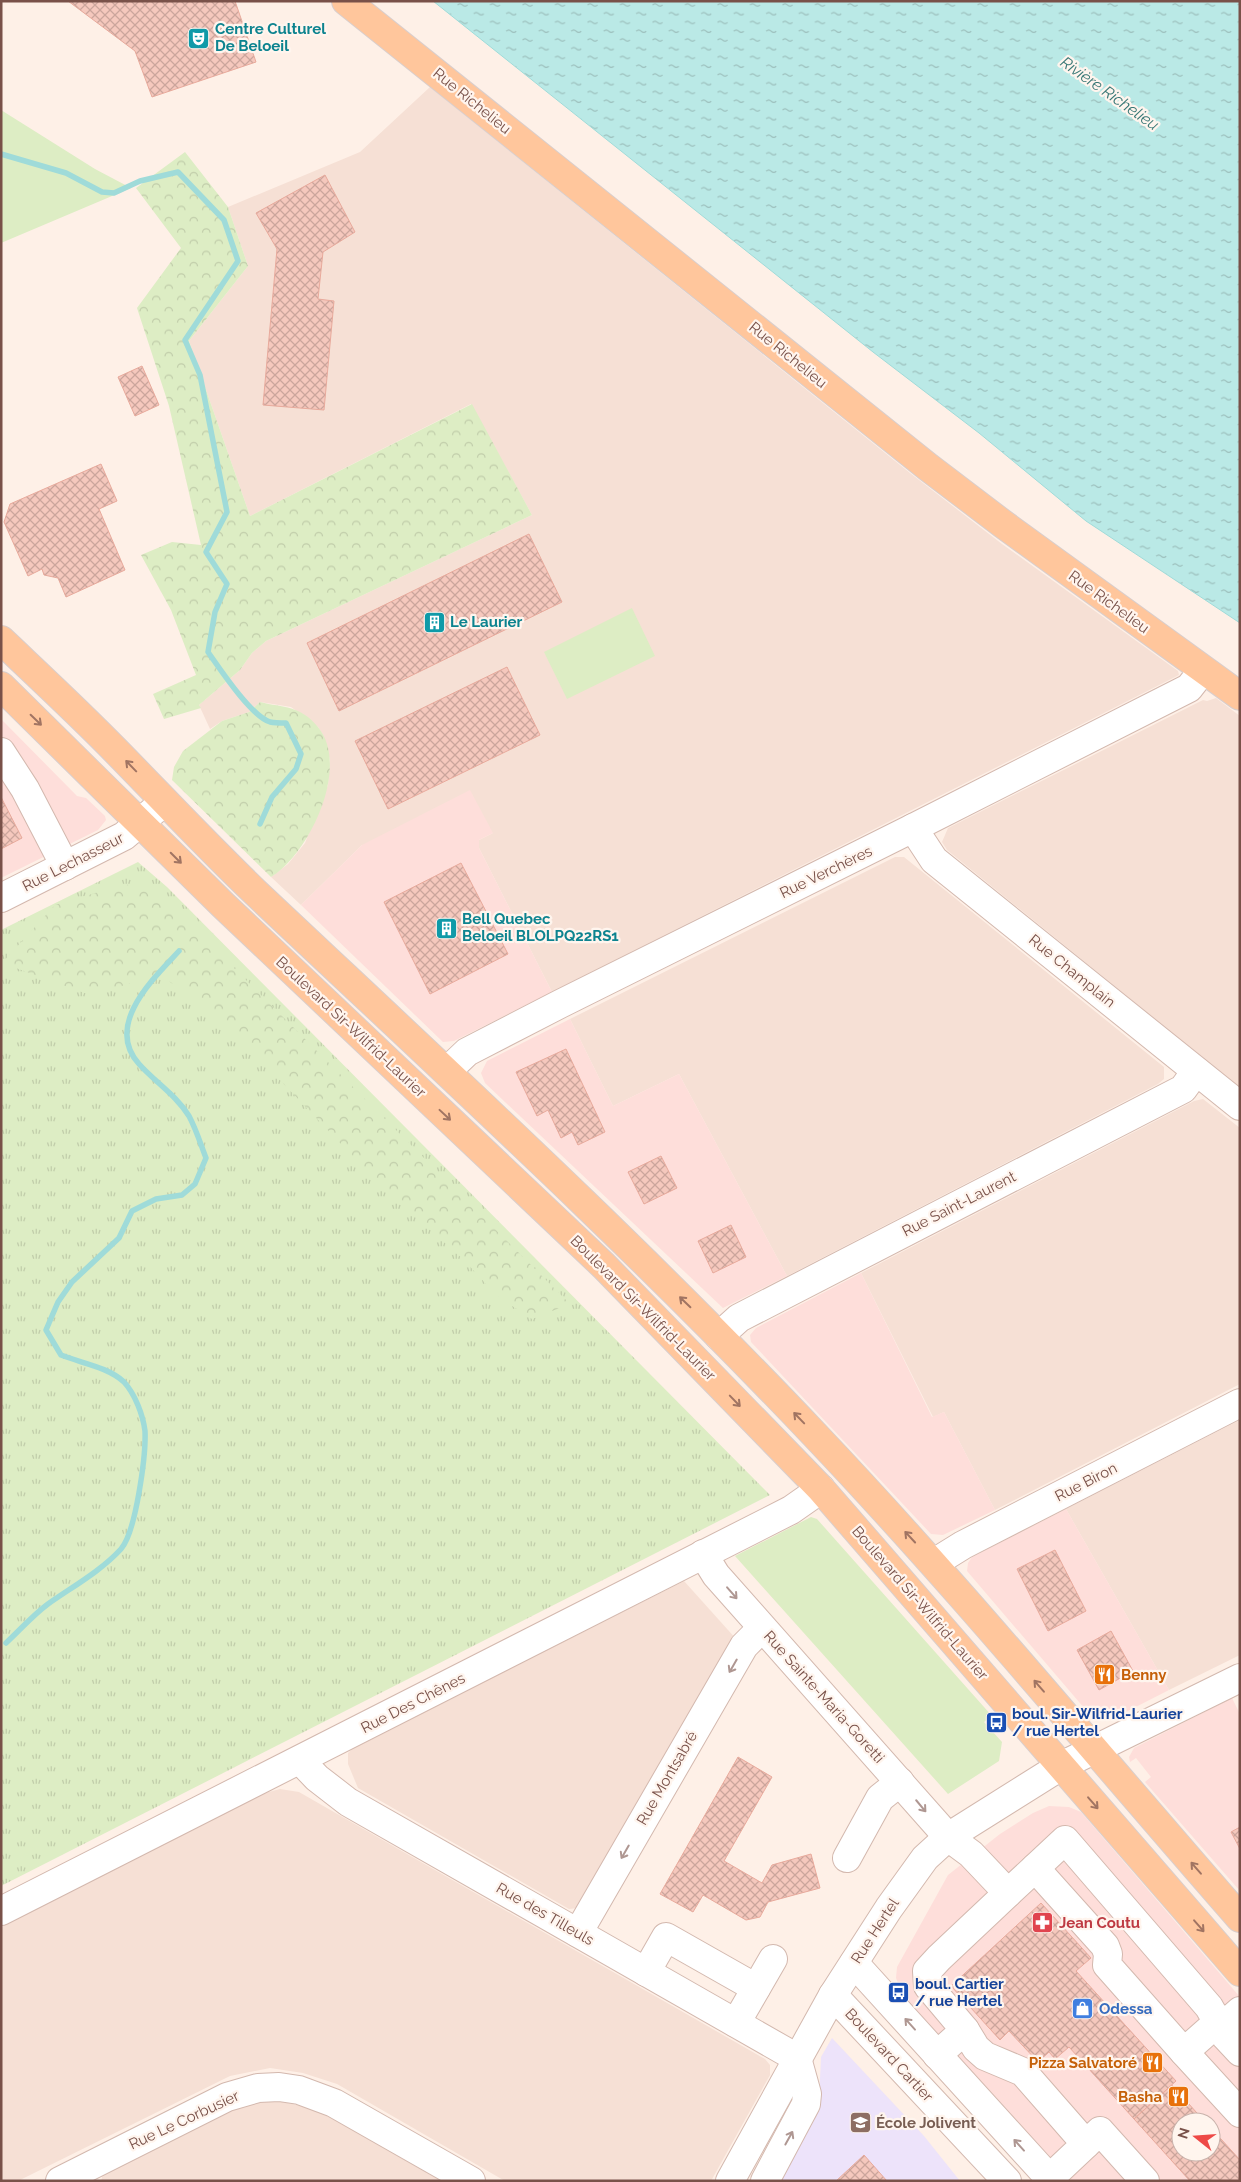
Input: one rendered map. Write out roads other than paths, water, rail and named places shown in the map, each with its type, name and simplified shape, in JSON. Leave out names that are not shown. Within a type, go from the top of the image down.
[{"type":"main road","name":"Rue Richelieu","points":[[346,1],[928,467],[1003,524],[1240,696]]},
{"type":"main road","points":[[1,640],[114,749],[164,802],[253,890],[447,1071],[719,1336],[815,1434],[934,1563],[1240,1918]]},
{"type":"main road","name":"Boulevard Sir-Wilfrid-Laurier","points":[[1,686],[223,905],[604,1266],[821,1489],[1240,1972]]},
{"type":"street","name":"Rue Verchères","points":[[447,1071],[467,1052],[1188,688],[1203,670]]},
{"type":"street","points":[[1,752],[25,789],[65,866]]},
{"type":"street","name":"Rue Lechasseur","points":[[1,898],[124,836],[142,823],[164,802]]},
{"type":"street","name":"Rue Champlain","points":[[913,828],[934,860],[1240,1106]]},
{"type":"street","name":"Rue Saint-Laurent","points":[[719,1336],[739,1318],[1183,1089],[1196,1071]]},
{"type":"street","name":"Rue Biron","points":[[934,1563],[962,1545],[1240,1402]]},
{"type":"street","name":"Rue Des Chênes","points":[[1,1911],[791,1510],[821,1489]]},
{"type":"street","name":"Rue Sainte-Maria-Goretti","points":[[703,1554],[716,1575],[948,1837],[971,1854],[1008,1893]]},
{"type":"street","name":"Rue Montsabré","points":[[578,1932],[744,1646],[762,1628]]},
{"type":"street","name":"Rue Hertel","points":[[730,2181],[833,1995],[905,1884],[925,1858],[948,1837],[1061,1766],[1240,1678]]},
{"type":"street","name":"Rue des Tilleuls","points":[[300,1760],[317,1778],[348,1802],[797,2058]]},
{"type":"street","points":[[847,1858],[880,1798],[900,1782]]},
{"type":"street","points":[[1086,2144],[1023,2072],[985,2056],[976,2048],[965,2030],[928,1986],[928,1971],[939,1958],[1065,1840],[1209,2007],[1229,2016]]},
{"type":"street","points":[[1035,1868],[1105,1946],[1108,1954],[1107,1965],[1240,2113]]},
{"type":"street","points":[[646,1972],[666,1937],[756,1988]]},
{"type":"street","points":[[736,2023],[774,1959]]},
{"type":"street","points":[[854,1963],[1051,2180],[1100,2131],[1145,2181]]},
{"type":"street","points":[[1240,1990],[1222,2006],[1229,2016],[1226,2037],[1240,2052]]},
{"type":"street","name":"Boulevard Cartier","points":[[833,1995],[1006,2181]]},
{"type":"street","points":[[1184,2052],[1229,2016]]},
{"type":"street","points":[[937,2054],[965,2030]]},
{"type":"street","points":[[765,2181],[806,2104],[807,2094],[797,2058]]},
{"type":"street","name":"Rue Le Corbusier","points":[[74,2178],[227,2097],[258,2088],[279,2087],[300,2090],[334,2103],[472,2181]]},
{"type":"water","name":"Rivière Richelieu","points":[[433,1],[1240,1],[1240,623],[1086,521],[979,433],[873,352]]},
{"type":"waterway","points":[[1,154],[66,173],[102,192],[114,193],[140,181],[178,172],[224,220],[238,261],[185,340],[200,375],[227,512],[206,552],[227,584],[215,612],[208,652],[236,691],[254,711],[270,722],[286,723],[301,754],[296,769],[272,797],[260,824]]},
{"type":"waterway","points":[[6,1643],[42,1608],[95,1572],[113,1557],[121,1549],[131,1527],[139,1493],[145,1442],[142,1418],[135,1399],[128,1387],[118,1377],[102,1369],[61,1355],[46,1330],[58,1302],[72,1282],[119,1238],[132,1211],[156,1199],[182,1195],[195,1184],[206,1158],[184,1108],[139,1064],[130,1049],[127,1034],[129,1018],[136,1003],[157,975],[179,951]]},
{"type":"place","name":"Centre Culturel De Beloeil","points":[[199,38]]},
{"type":"place","name":"Le Laurier","points":[[434,622]]},
{"type":"place","name":"Bell Quebec Beloeil BLOLPQ22RS1","points":[[446,928]]},
{"type":"place","name":"Benny","points":[[1105,1675]]},
{"type":"place","name":"boul. Sir-Wilfrid-Laurier / rue Hertel","points":[[996,1723]]},
{"type":"place","name":"Jean Coutu","points":[[1043,1923]]},
{"type":"place","name":"boul. Cartier / rue Hertel","points":[[899,1993]]},
{"type":"place","name":"Odessa","points":[[1083,2009]]},
{"type":"place","name":"Pizza Salvatoré","points":[[1153,2063]]},
{"type":"place","name":"Basha","points":[[1178,2097]]},
{"type":"place","name":"École Jolivent","points":[[860,2123]]}]
